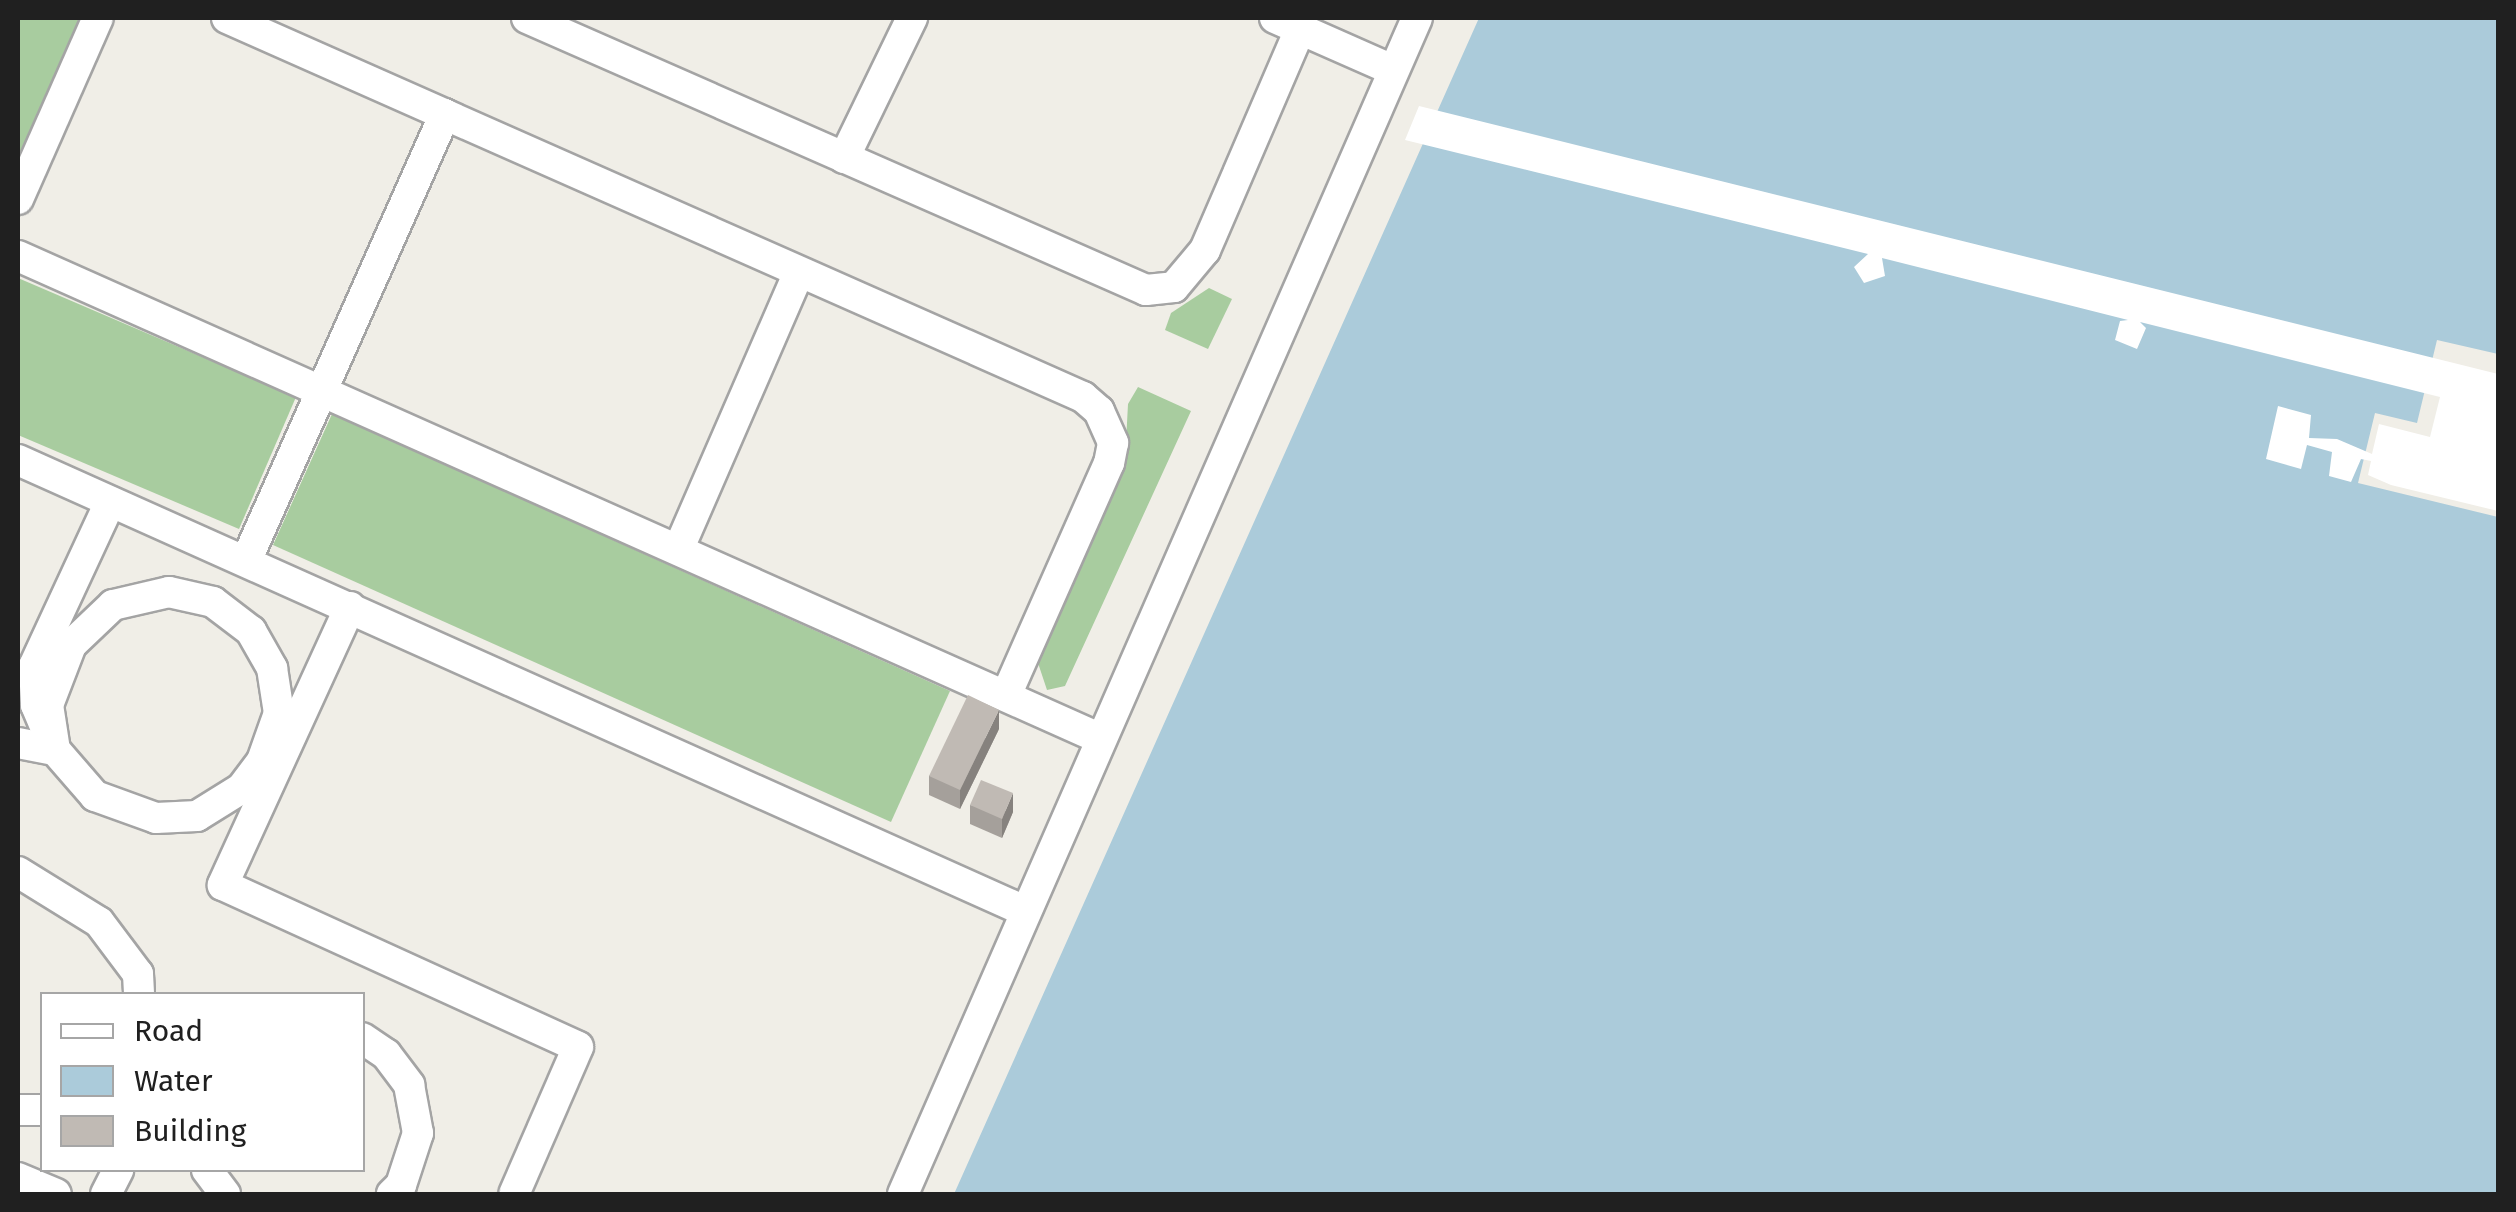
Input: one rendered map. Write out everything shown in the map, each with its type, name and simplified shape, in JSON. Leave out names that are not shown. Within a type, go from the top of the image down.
[{"type":"lane","points":[[18,199],[98,18]]},
{"type":"lane","points":[[226,18],[1083,397],[1109,428],[1109,463],[1006,695]]},
{"type":"lane","points":[[527,18],[1146,290],[1174,287],[1205,250],[1288,23],[1393,70]]},
{"type":"lane","points":[[844,158],[912,18]]},
{"type":"lane","points":[[903,1194],[1099,738],[1417,18]]},
{"type":"lane","points":[[246,561],[325,391],[445,114]]},
{"type":"lane","points":[[18,256],[1099,738]]},
{"type":"lane","points":[[678,548],[800,272]]},
{"type":"lane","points":[[18,460],[1025,911]]},
{"type":"lane","points":[[55,750],[48,705],[72,645],[113,606],[169,592],[213,602],[251,631],[272,668],[279,713],[262,761],[242,788],[196,816],[156,818],[95,796],[55,750],[36,705],[34,666],[110,502]]},
{"type":"lane","points":[[350,607],[223,885],[578,1047],[514,1194]]},
{"type":"lane","points":[[18,743],[55,750]]},
{"type":"lane","points":[[18,872],[100,922],[138,974],[139,992]]},
{"type":"lane","points":[[18,896],[48,888]]},
{"type":"lane","points":[[365,1040],[386,1054],[409,1085],[418,1133],[402,1185],[392,1194]]},
{"type":"lane","points":[[208,1172],[225,1194]]},
{"type":"lane","points":[[18,1178],[56,1194]]},
{"type":"green space","points":[[18,18],[80,18],[18,159]]},
{"type":"green space","points":[[18,278],[296,397],[239,529],[18,435]]},
{"type":"green space","points":[[1209,288],[1232,299],[1208,349],[1165,330],[1171,313]]},
{"type":"green space","points":[[1138,387],[1191,411],[1065,686],[1047,690],[1036,657],[1125,461],[1128,404]]},
{"type":"green space","points":[[332,414],[950,691],[891,822],[273,545]]},
{"type":"water","points":[[1479,18],[2498,18],[2498,354],[2437,340],[2417,423],[2375,413],[2358,483],[2498,517],[2498,1194],[954,1194]]},
{"type":"pier","points":[[1419,106],[2498,374],[2498,511],[2391,485],[2368,475],[2371,461],[2361,459],[2351,482],[2329,476],[2332,452],[2307,445],[2301,469],[2266,459],[2278,406],[2311,415],[2309,438],[2337,439],[2372,454],[2379,424],[2430,437],[2440,397],[2140,322],[2146,328],[2137,349],[2115,340],[2120,321],[2128,320],[1882,258],[1885,276],[1864,283],[1854,267],[1868,254],[1405,140]]},
{"type":"building","points":[[968,695],[999,710],[960,790],[929,776]]},
{"type":"building","points":[[981,780],[1013,793],[1002,819],[970,805]]}]
